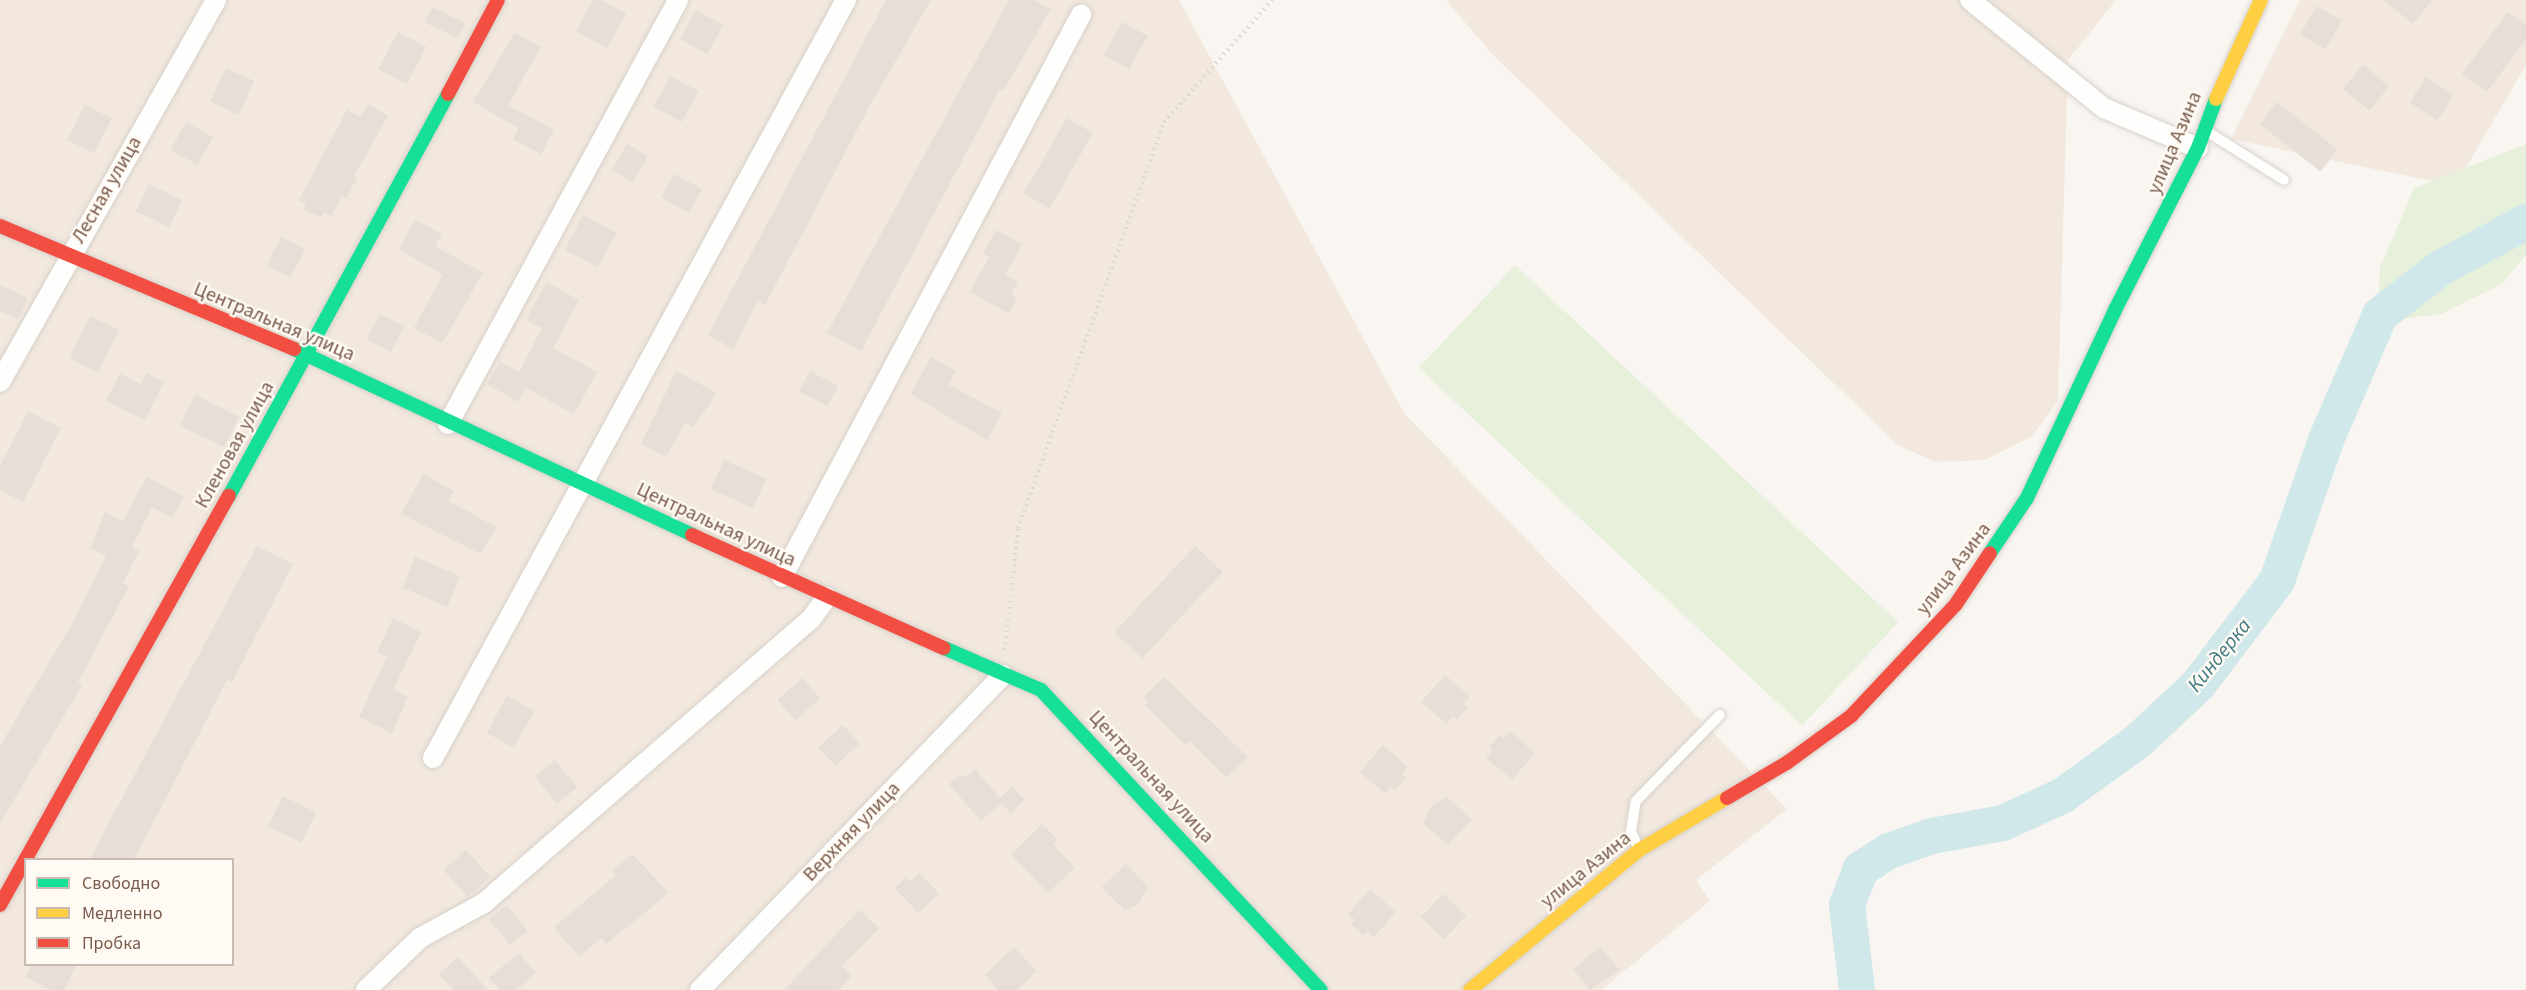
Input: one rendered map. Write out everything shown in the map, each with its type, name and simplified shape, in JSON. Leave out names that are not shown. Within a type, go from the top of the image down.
[{"type":"street","name":"Лесная улица","points":[[0,382],[216,0]]},
{"type":"street","name":"Кленовая улица","points":[[26,858],[308,355],[498,0]]},
{"type":"street","points":[[448,424],[678,0]]},
{"type":"street","points":[[432,758],[846,0]]},
{"type":"street","points":[[1970,0],[2104,108],[2200,139]]},
{"type":"street","name":"улица Азина","points":[[1470,990],[1639,850],[1788,762],[1851,716],[1956,604],[2027,498],[2115,310],[2200,139],[2228,67],[2261,0]]},
{"type":"street","points":[[782,578],[1081,15]]},
{"type":"street","name":"Центральная улица","points":[[0,226],[69,257],[308,355],[448,424],[782,578],[1041,690],[1170,824],[1320,990]]},
{"type":"street","points":[[366,990],[420,938],[483,903],[812,619],[827,597]]},
{"type":"street","name":"Верхняя улица","points":[[700,990],[1003,675]]},
{"type":"street","name":"Кленовая улица","points":[[0,905],[24,862]]},
{"type":"lane","points":[[2200,139],[2284,180]]},
{"type":"lane","points":[[1639,850],[1631,831],[1636,801],[1720,715]]},
{"type":"path","points":[[1003,675],[1018,528],[1164,122],[1272,0]]},
{"type":"shaded area","points":[[0,0],[1179,0],[1404,413],[1787,809],[1696,880],[1710,901],[1601,990],[0,990]]},
{"type":"shaded area","points":[[1446,0],[2116,0],[2068,60],[2058,401],[2031,437],[1985,460],[1935,462],[1898,445],[1493,55]]},
{"type":"shaded area","points":[[2300,0],[2526,0],[2526,65],[2455,186],[2231,139]]},
{"type":"green space","points":[[2526,144],[2526,255],[2502,284],[2441,314],[2398,319],[2378,308],[2380,268],[2414,188]]},
{"type":"green space","points":[[1515,265],[1898,622],[1802,725],[1419,368]]},
{"type":"building","points":[[593,0],[601,0],[626,14],[607,48],[576,31]]},
{"type":"building","points":[[886,0],[931,0],[869,107],[765,305],[758,301],[733,349],[708,335]]},
{"type":"building","points":[[1009,0],[1034,0],[1051,9],[1003,91],[1000,89],[861,351],[827,333]]},
{"type":"building","points":[[2383,0],[2432,0],[2413,24]]},
{"type":"building","points":[[2317,6],[2342,21],[2325,49],[2300,34]]},
{"type":"building","points":[[432,7],[465,23],[458,38],[425,22]]},
{"type":"building","points":[[696,10],[723,25],[707,54],[680,39]]},
{"type":"building","points":[[2508,12],[2526,25],[2526,39],[2487,92],[2462,74]]},
{"type":"building","points":[[1122,22],[1147,36],[1129,69],[1104,55]]},
{"type":"building","points":[[398,32],[426,47],[407,84],[378,69]]},
{"type":"building","points":[[515,33],[541,47],[508,105],[554,130],[541,154],[513,139],[519,128],[473,102]]},
{"type":"building","points":[[2363,65],[2389,87],[2369,111],[2343,89]]},
{"type":"building","points":[[226,68],[254,81],[238,115],[210,102]]},
{"type":"building","points":[[670,76],[698,91],[682,122],[654,107]]},
{"type":"building","points":[[2426,77],[2454,95],[2437,120],[2410,102]]},
{"type":"building","points":[[2277,102],[2338,149],[2320,171],[2260,124]]},
{"type":"building","points":[[368,104],[388,116],[354,176],[357,178],[346,199],[342,196],[331,216],[324,212],[321,218],[304,209],[306,204],[299,200],[347,110],[360,117]]},
{"type":"building","points":[[85,105],[112,119],[94,153],[67,140]]},
{"type":"building","points":[[1067,118],[1093,133],[1049,208],[1024,193]]},
{"type":"building","points":[[186,122],[213,137],[198,165],[170,150]]},
{"type":"building","points":[[627,144],[648,156],[633,182],[612,170]]},
{"type":"building","points":[[674,174],[702,189],[690,213],[661,198]]},
{"type":"building","points":[[149,184],[182,200],[169,227],[136,211]]},
{"type":"building","points":[[583,215],[617,233],[598,267],[565,249]]},
{"type":"building","points":[[415,220],[442,234],[435,246],[483,273],[442,343],[414,328],[443,274],[399,250]]},
{"type":"building","points":[[996,230],[1022,244],[1005,275],[1018,282],[1011,294],[1017,298],[1009,314],[970,292],[989,257],[983,254]]},
{"type":"building","points":[[281,237],[305,249],[291,278],[266,266]]},
{"type":"building","points":[[546,282],[579,300],[553,348],[597,372],[574,414],[526,388],[518,402],[487,384],[500,362],[519,372],[542,328],[526,320]]},
{"type":"building","points":[[0,285],[28,298],[18,319],[0,311]]},
{"type":"building","points":[[380,314],[404,326],[391,352],[367,340]]},
{"type":"building","points":[[90,316],[119,330],[98,372],[69,358]]},
{"type":"building","points":[[931,357],[956,371],[949,385],[1002,413],[987,440],[911,394]]},
{"type":"building","points":[[676,371],[717,393],[693,427],[685,423],[666,457],[641,444]]},
{"type":"building","points":[[810,371],[838,386],[827,406],[799,391]]},
{"type":"building","points":[[146,373],[164,382],[145,420],[106,401],[120,374],[141,384]]},
{"type":"building","points":[[195,395],[239,416],[224,447],[180,426]]},
{"type":"building","points":[[28,411],[61,428],[23,502],[0,490],[0,466]]},
{"type":"building","points":[[724,460],[766,479],[753,508],[711,489]]},
{"type":"building","points":[[423,474],[454,491],[449,501],[496,527],[481,554],[401,514]]},
{"type":"building","points":[[147,477],[184,497],[172,518],[152,507],[132,547],[139,551],[123,583],[129,586],[78,682],[83,684],[0,823],[0,746],[72,624],[106,556],[90,548],[105,512],[123,521]]},
{"type":"building","points":[[257,546],[293,564],[232,682],[227,680],[135,858],[90,858]]},
{"type":"building","points":[[1195,546],[1223,572],[1142,658],[1115,632]]},
{"type":"building","points":[[415,557],[460,576],[447,607],[402,587]]},
{"type":"building","points":[[393,618],[421,632],[393,690],[408,697],[392,733],[359,717],[387,657],[377,652]]},
{"type":"building","points":[[1445,675],[1470,697],[1463,704],[1468,707],[1457,720],[1453,716],[1447,724],[1421,702]]},
{"type":"building","points":[[1164,677],[1248,757],[1227,778],[1194,745],[1189,741],[1186,745],[1144,705],[1148,701],[1144,697]]},
{"type":"building","points":[[802,678],[820,698],[796,720],[777,700]]},
{"type":"building","points":[[507,696],[534,711],[514,748],[487,733]]},
{"type":"building","points":[[843,725],[860,744],[835,766],[818,747]]},
{"type":"building","points":[[1510,731],[1535,753],[1512,780],[1486,758],[1493,750],[1489,747],[1500,735],[1504,738]]},
{"type":"building","points":[[1383,745],[1408,767],[1402,774],[1406,778],[1395,790],[1391,786],[1385,793],[1360,772]]},
{"type":"building","points":[[555,760],[577,787],[557,804],[535,776]]},
{"type":"building","points":[[975,769],[1000,798],[1012,787],[1025,800],[1011,813],[1001,803],[981,821],[949,784],[961,774],[965,778]]},
{"type":"building","points":[[283,796],[316,812],[301,843],[268,827]]},
{"type":"building","points":[[1446,797],[1472,819],[1448,845],[1423,823],[1431,806]]},
{"type":"building","points":[[1042,824],[1058,840],[1053,845],[1075,867],[1048,893],[1011,854]]},
{"type":"building","points":[[466,850],[490,877],[468,897],[444,870]]},
{"type":"building","points":[[632,854],[669,893],[606,944],[601,938],[579,957],[554,927],[616,875],[612,871]]},
{"type":"building","points":[[1126,864],[1148,887],[1138,905],[1124,910],[1102,887]]},
{"type":"building","points":[[920,873],[939,894],[918,913],[895,888],[906,877],[910,882]]},
{"type":"building","points":[[1370,889],[1396,912],[1374,937],[1367,931],[1363,935],[1351,924],[1355,920],[1348,914]]},
{"type":"building","points":[[1443,894],[1466,916],[1444,939],[1421,917]]},
{"type":"building","points":[[507,905],[528,931],[510,945],[489,919]]},
{"type":"building","points":[[859,910],[879,928],[842,966],[852,976],[838,990],[784,990]]},
{"type":"building","points":[[1014,947],[1037,971],[1017,990],[998,990],[985,975]]},
{"type":"building","points":[[1600,947],[1620,970],[1590,990],[1573,969]]},
{"type":"building","points":[[519,953],[536,973],[516,990],[499,990],[489,978]]},
{"type":"building","points":[[458,957],[488,990],[454,990],[439,974]]},
{"type":"building","points":[[31,966],[76,966],[64,990],[51,990],[26,977]]},
{"type":"waterway","name":"Киндерка","points":[[1857,990],[1847,905],[1861,869],[1889,851],[1932,836],[2003,823],[2062,796],[2137,742],[2198,685],[2277,581],[2326,440],[2380,315],[2439,269],[2526,222]]},
{"type":"traffic: fast","points":[[229,496],[448,94]]},
{"type":"traffic: fast","points":[[1990,553],[2027,498],[2115,310],[2198,148],[2216,99]]},
{"type":"traffic: fast","points":[[294,349],[692,535]]},
{"type":"traffic: fast","points":[[944,648],[1041,690],[1321,990]]},
{"type":"traffic: slow","points":[[2216,99],[2261,0]]},
{"type":"traffic: slow","points":[[1470,990],[1639,850],[1727,798]]},
{"type":"traffic: jam","points":[[448,94],[498,0]]},
{"type":"traffic: jam","points":[[0,226],[294,349]]},
{"type":"traffic: jam","points":[[26,858],[229,496]]},
{"type":"traffic: jam","points":[[692,535],[944,648]]},
{"type":"traffic: jam","points":[[1727,798],[1788,762],[1851,716],[1956,604],[1990,553]]},
{"type":"traffic: jam","points":[[0,905],[24,862]]}]
